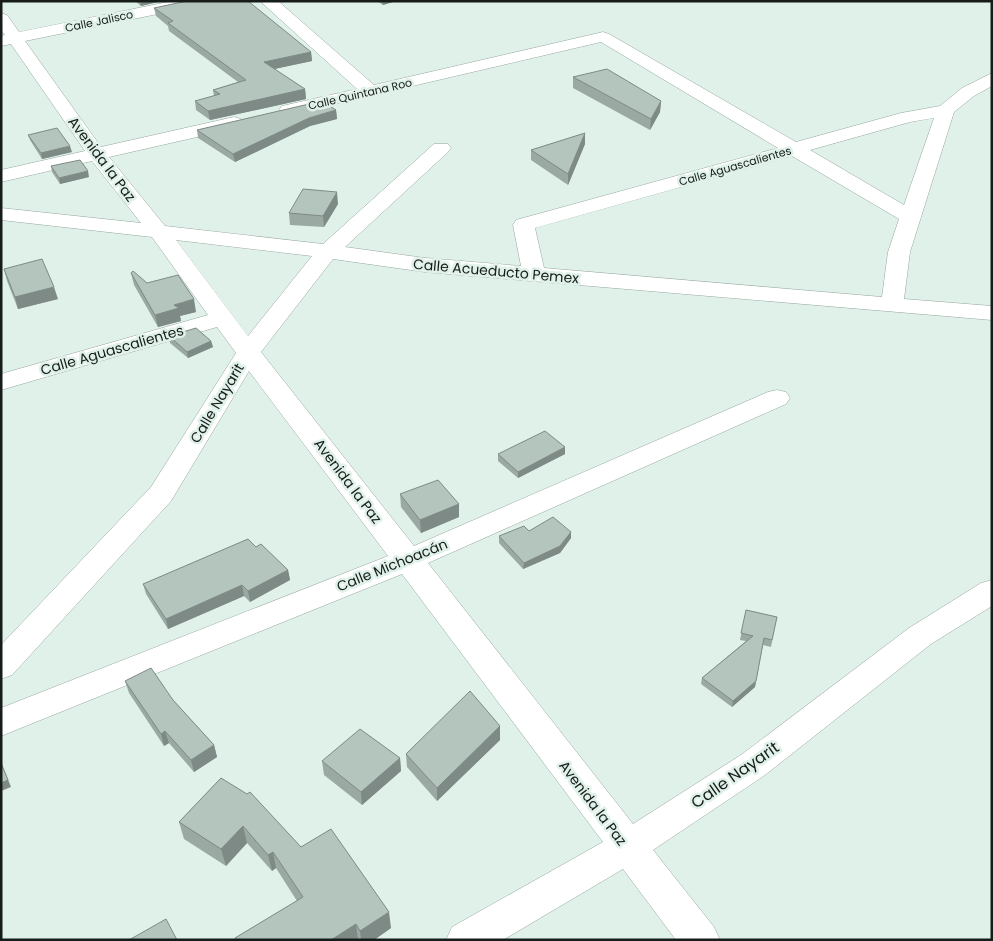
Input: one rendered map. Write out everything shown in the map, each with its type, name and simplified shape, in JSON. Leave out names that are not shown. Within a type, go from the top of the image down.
[{"type":"street","name":"Calle Jalisco","points":[[6,32],[197,1]]},
{"type":"street","points":[[268,1],[370,91]]},
{"type":"street","name":"Avenida la Paz","points":[[6,32],[97,156],[160,233],[222,318],[700,940]]},
{"type":"street","name":"Calle Quintana Roo","points":[[266,116],[603,37],[796,149]]},
{"type":"street","points":[[892,305],[899,252],[946,110],[976,96],[992,78]]},
{"type":"street","name":"Calle Aguascalientes","points":[[534,275],[524,225],[908,117],[946,110]]},
{"type":"street","points":[[1,176],[97,156],[248,120]]},
{"type":"street","name":"Calle Nayarit","points":[[1,666],[161,494],[249,351],[327,252],[404,184],[441,148]]},
{"type":"street","points":[[796,149],[910,217]]},
{"type":"street","name":"Calle Acueducto Pemex","points":[[1,214],[416,264],[992,313]]},
{"type":"street","name":"Calle Aguascalientes","points":[[1,382],[222,318]]},
{"type":"street","name":"Calle Michoacán","points":[[1,722],[408,560],[777,398]]},
{"type":"street","name":"Calle Nayarit","points":[[466,940],[627,847],[753,765],[920,636],[992,591]]},
{"type":"building","points":[[187,1],[248,1],[311,52],[264,62],[305,89],[208,111],[195,101],[220,94],[213,90],[246,80],[168,23],[173,21],[154,8]]},
{"type":"building","points":[[607,69],[661,101],[651,119],[573,77]]},
{"type":"building","points":[[322,101],[336,110],[309,118],[233,154],[197,130]]},
{"type":"building","points":[[57,128],[70,146],[41,153],[28,135]]},
{"type":"building","points":[[585,133],[568,174],[531,150]]},
{"type":"building","points":[[80,160],[88,171],[59,178],[51,166]]},
{"type":"building","points":[[303,189],[337,192],[323,216],[289,213]]},
{"type":"building","points":[[42,259],[54,287],[15,297],[4,269]]},
{"type":"building","points":[[133,271],[147,283],[178,275],[194,299],[174,305],[179,308],[155,315],[131,273]]},
{"type":"building","points":[[196,328],[211,341],[187,352],[169,336]]},
{"type":"building","points":[[545,431],[565,447],[518,472],[498,454]]},
{"type":"building","points":[[438,480],[459,504],[420,520],[400,494]]},
{"type":"building","points":[[553,517],[571,532],[560,546],[524,563],[499,536],[524,526],[529,531]]},
{"type":"building","points":[[248,539],[256,547],[261,544],[288,570],[248,591],[242,585],[166,619],[143,584]]},
{"type":"building","points":[[746,610],[777,617],[772,640],[764,638],[756,681],[733,701],[702,678],[753,636],[741,633]]},
{"type":"building","points":[[151,668],[173,700],[214,745],[191,760],[165,731],[161,734],[125,681]]},
{"type":"building","points":[[470,691],[500,726],[437,788],[406,754]]},
{"type":"building","points":[[360,729],[400,758],[361,792],[322,761]]},
{"type":"building","points":[[1,763],[8,780],[1,783]]},
{"type":"building","points":[[221,778],[247,794],[250,792],[301,847],[331,829],[389,912],[360,931],[356,924],[331,940],[236,940],[235,938],[303,897],[273,852],[268,855],[243,826],[221,849],[179,822]]},
{"type":"building","points":[[166,919],[177,940],[129,940]]}]
